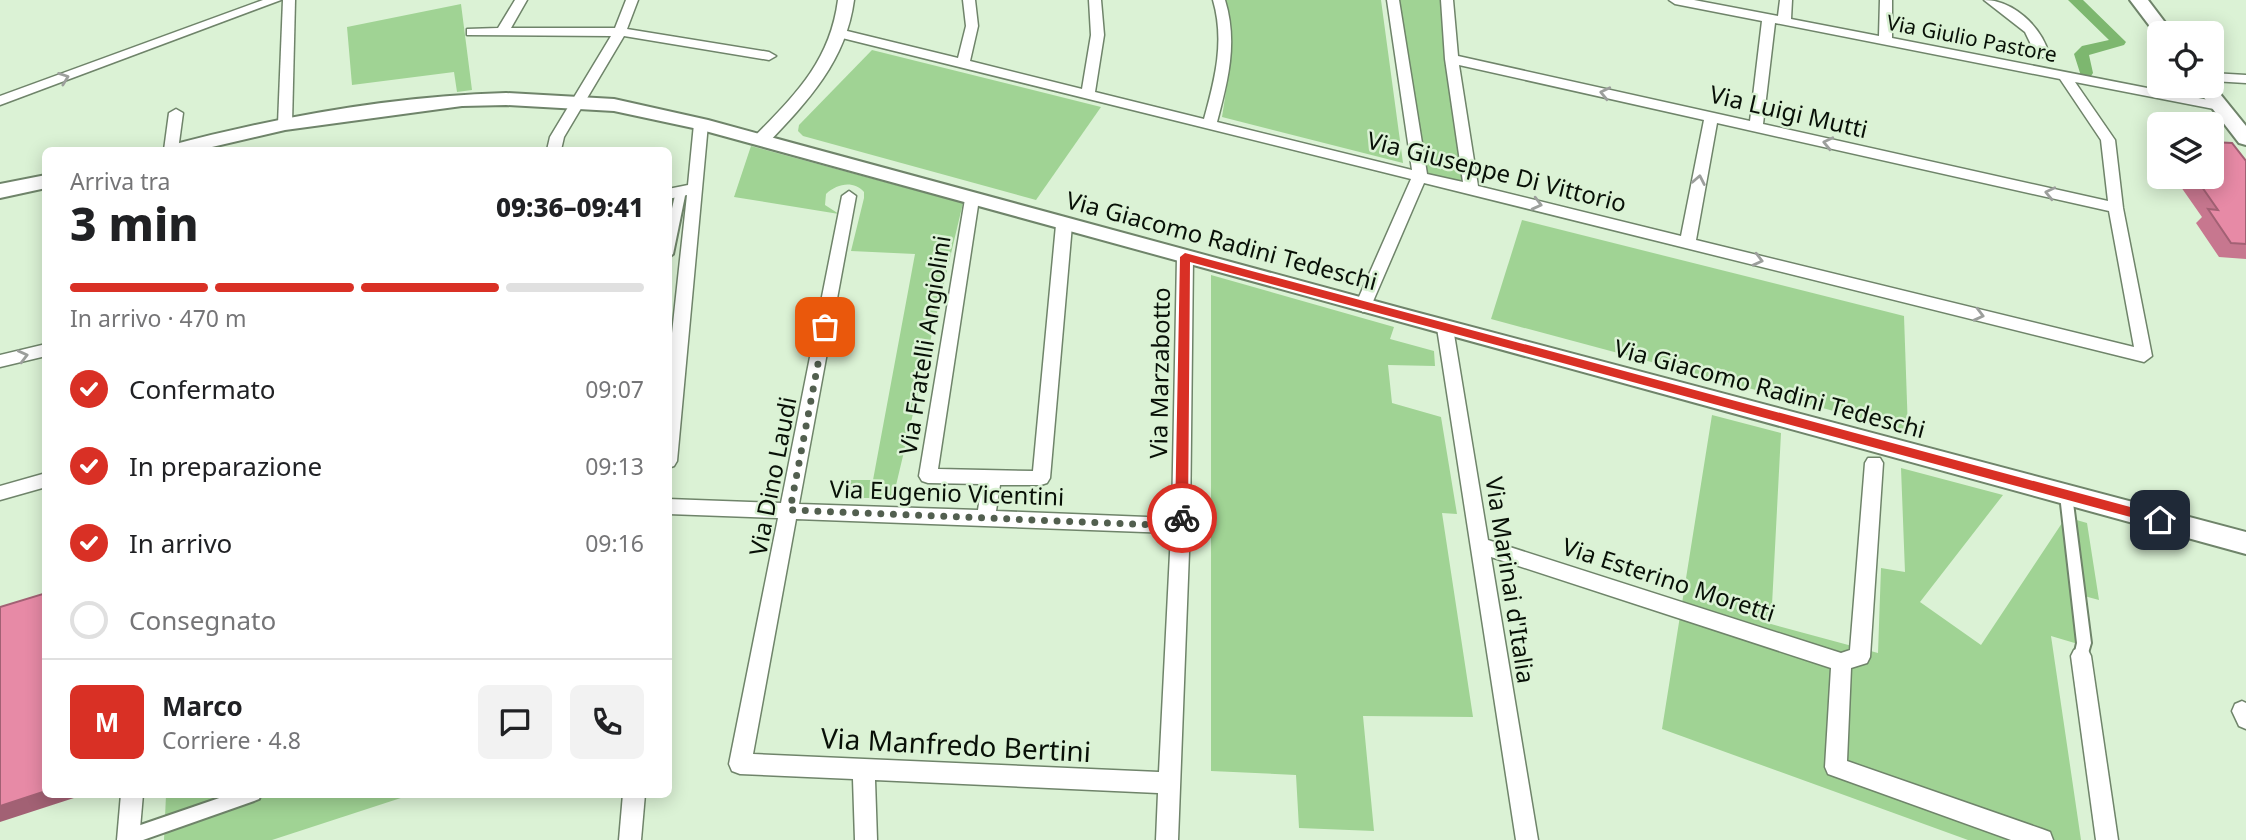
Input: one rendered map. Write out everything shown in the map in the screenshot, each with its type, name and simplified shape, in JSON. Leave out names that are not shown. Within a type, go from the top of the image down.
[{"type":"main road","points":[[2139,0],[2155,21]]},
{"type":"main road","points":[[2214,98],[2243,131]]},
{"type":"main road","name":"Via Giacomo Radini Tedeschi","points":[[186,147],[285,124],[461,100],[576,102],[634,108],[761,140],[1363,306],[2246,543]]},
{"type":"main road","points":[[0,191],[42,182]]},
{"type":"street","points":[[0,101],[275,0]]},
{"type":"street","points":[[285,124],[289,0]]},
{"type":"street","points":[[503,31],[521,0]]},
{"type":"street","points":[[554,147],[556,137],[620,32],[632,0]]},
{"type":"street","points":[[761,140],[809,89],[826,66],[839,33],[846,0]]},
{"type":"street","points":[[963,63],[972,26],[970,0]]},
{"type":"street","points":[[1088,94],[1097,51],[1098,13],[1095,0]]},
{"type":"street","points":[[1210,124],[1226,57],[1223,9],[1219,0]]},
{"type":"street","points":[[1363,306],[1420,175],[1393,0]]},
{"type":"street","points":[[1447,0],[1452,60],[1471,188]]},
{"type":"street","name":"Via Giulio Pastore","points":[[1675,0],[2220,106]]},
{"type":"street","points":[[1784,22],[1786,0]]},
{"type":"street","points":[[1885,42],[1886,0]]},
{"type":"street","points":[[1990,0],[2016,16],[2040,43],[2042,54]]},
{"type":"street","points":[[1756,127],[1769,19]]},
{"type":"street","points":[[472,32],[620,32],[769,56]]},
{"type":"street","name":"Via Giuseppe Di Vittorio","points":[[839,33],[2144,356],[2116,208]]},
{"type":"street","name":"Via Luigi Mutti","points":[[1452,60],[2116,208]]},
{"type":"street","points":[[2066,78],[2108,140],[2116,208]]},
{"type":"street","points":[[2224,78],[2246,79]]},
{"type":"street","points":[[173,147],[176,113]]},
{"type":"street","points":[[1688,242],[1711,117]]},
{"type":"street","points":[[672,236],[701,124]]},
{"type":"street","points":[[672,388],[682,191]]},
{"type":"street","name":"Via Dino Laudi","points":[[740,764],[849,196]]},
{"type":"street","name":"Via Fratelli Angiolini","points":[[972,199],[928,476],[992,477]]},
{"type":"street","points":[[986,518],[992,477],[1041,478],[1065,225]]},
{"type":"street","name":"Via Marzabotto","points":[[1167,840],[1181,526],[1185,257]]},
{"type":"street","name":"Via Marinai d'Italia","points":[[1445,328],[1527,840]]},
{"type":"street","points":[[0,361],[42,351]]},
{"type":"street","points":[[1874,463],[1860,657],[1841,662],[1836,767],[2042,840]]},
{"type":"street","points":[[0,493],[42,481]]},
{"type":"street","points":[[2066,495],[2084,643],[2081,656],[2107,840]]},
{"type":"street","name":"Via Eugenio Vicentini","points":[[672,506],[1181,526]]},
{"type":"street","name":"Via Esterino Moretti","points":[[1482,546],[1841,662]]},
{"type":"street","name":"Via Manfredo Bertini","points":[[740,764],[1169,783]]},
{"type":"street","points":[[864,769],[866,840]]},
{"type":"street","points":[[132,798],[128,838],[243,798]]},
{"type":"street","points":[[630,840],[634,798]]},
{"type":"green space","points":[[1224,0],[1381,0],[1403,163],[1222,117],[1231,59]]},
{"type":"green space","points":[[1399,0],[1444,0],[1464,182],[1426,173]]},
{"type":"green space","points":[[461,4],[472,90],[457,92],[454,72],[352,85],[347,27]]},
{"type":"green space","points":[[872,50],[1101,107],[1036,200],[803,136],[798,131],[799,125]]},
{"type":"green space","points":[[751,146],[963,203],[893,498],[846,498],[849,480],[873,480],[915,254],[851,251],[864,198],[864,192],[855,186],[840,186],[826,194],[825,205],[839,214],[734,197]]},
{"type":"green space","points":[[1522,220],[1904,316],[1908,431],[1491,319]]},
{"type":"green space","points":[[1211,275],[1394,327],[1390,339],[1434,351],[1435,366],[1388,365],[1392,403],[1441,417],[1457,514],[1442,513],[1473,717],[1363,716],[1374,831],[1299,828],[1296,775],[1211,771]]},
{"type":"green space","points":[[1712,415],[1781,433],[1771,624],[1878,653],[1881,568],[1905,572],[1901,468],[2003,495],[1920,602],[1981,645],[2066,517],[2087,523],[2099,600],[2073,593],[2078,644],[2051,636],[2081,840],[1968,840],[1662,729]]},
{"type":"green space","points":[[166,798],[401,798],[272,840],[164,840]]},
{"type":"building","points":[[2224,143],[2232,143],[2246,161],[2246,244],[2231,243],[2208,209],[2218,210],[2203,189],[2224,189]]},
{"type":"building","points":[[42,594],[42,792],[0,806],[0,607]]},
{"type":"waterway","points":[[2075,0],[2119,42],[2087,49],[2081,54],[2086,73]]},
{"type":"way so far","points":[[825,327],[790,510],[1181,526],[1182,518]]},
{"type":"route","points":[[1182,518],[1185,257],[2160,520]]}]
